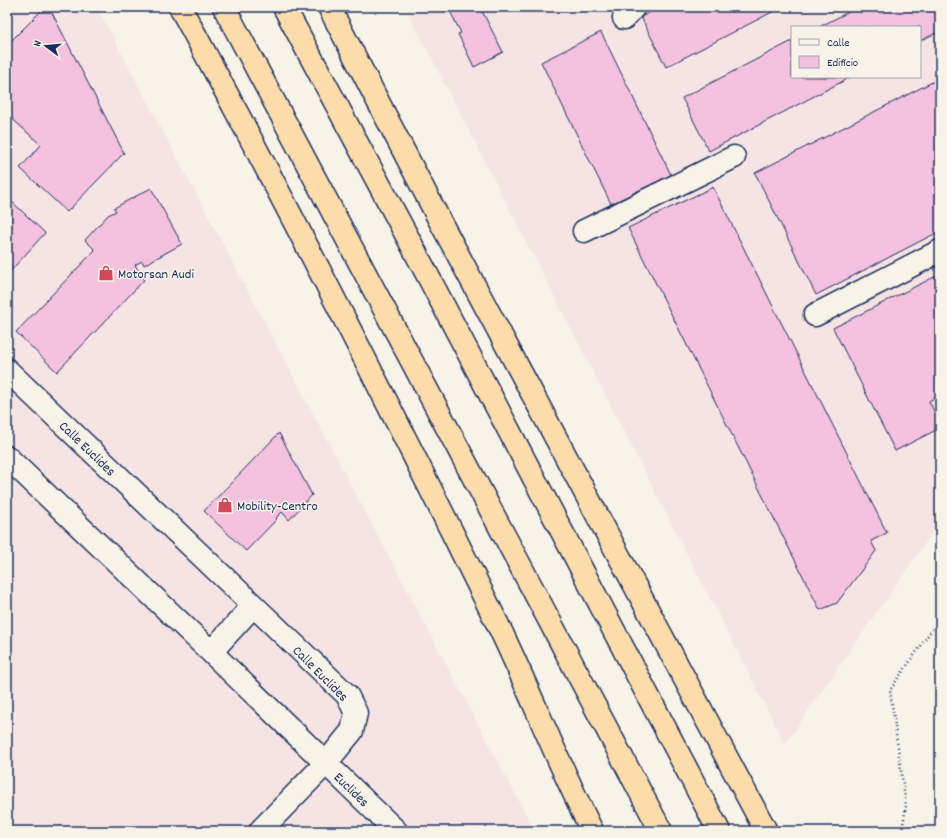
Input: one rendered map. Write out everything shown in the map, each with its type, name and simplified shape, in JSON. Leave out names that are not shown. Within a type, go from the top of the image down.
[{"type":"highway","points":[[180,7],[333,295],[501,631],[574,796],[592,831]]},
{"type":"highway","points":[[224,7],[661,831]]},
{"type":"highway","points":[[284,7],[412,245],[719,831]]},
{"type":"highway","points":[[329,7],[445,229],[763,827]]},
{"type":"highway","points":[[574,796],[582,831]]},
{"type":"street","points":[[584,231],[734,157]]},
{"type":"street","points":[[815,315],[940,251]]},
{"type":"street","name":"Calle Euclides","points":[[7,370],[347,695],[356,713],[352,731],[326,763],[260,831]]},
{"type":"street","points":[[7,457],[326,763]]},
{"type":"street","points":[[211,652],[254,606]]},
{"type":"street","name":"Euclides","points":[[326,763],[396,831]]},
{"type":"path","points":[[902,831],[906,806],[890,690],[940,618]]},
{"type":"shaded area","points":[[7,7],[97,7],[535,831],[7,831]]},
{"type":"shaded area","points":[[405,7],[940,7],[940,522],[785,744]]},
{"type":"building","points":[[45,7],[49,7],[124,153],[67,212],[20,168],[41,145],[7,114],[7,45]]},
{"type":"building","points":[[448,7],[480,7],[503,52],[474,67],[458,34],[461,33]]},
{"type":"building","points":[[660,7],[782,7],[666,67],[641,17]]},
{"type":"building","points":[[858,7],[940,7],[940,31],[921,40],[921,26],[821,26]]},
{"type":"building","points":[[601,32],[671,175],[611,204],[541,62]]},
{"type":"building","points":[[791,42],[791,78],[849,78],[709,151],[682,98]]},
{"type":"building","points":[[940,78],[940,231],[816,295],[755,173]]},
{"type":"building","points":[[713,187],[887,533],[871,541],[876,551],[837,603],[820,610],[628,228]]},
{"type":"building","name":"Motorsan Audi","points":[[151,188],[182,244],[144,265],[142,261],[135,265],[144,280],[57,372],[16,332],[95,250],[85,240],[108,215],[116,211],[114,208]]},
{"type":"building","points":[[7,197],[45,233],[7,275]]},
{"type":"building","points":[[940,274],[940,395],[929,401],[940,423],[940,428],[895,451],[833,328]]},
{"type":"building","points":[[279,433],[312,495],[289,520],[282,512],[246,551],[204,511]]},
{"type":"place","name":"Motorsan Audi","points":[[106,273]]},
{"type":"place","name":"Mobility-Centro","points":[[225,505]]}]
